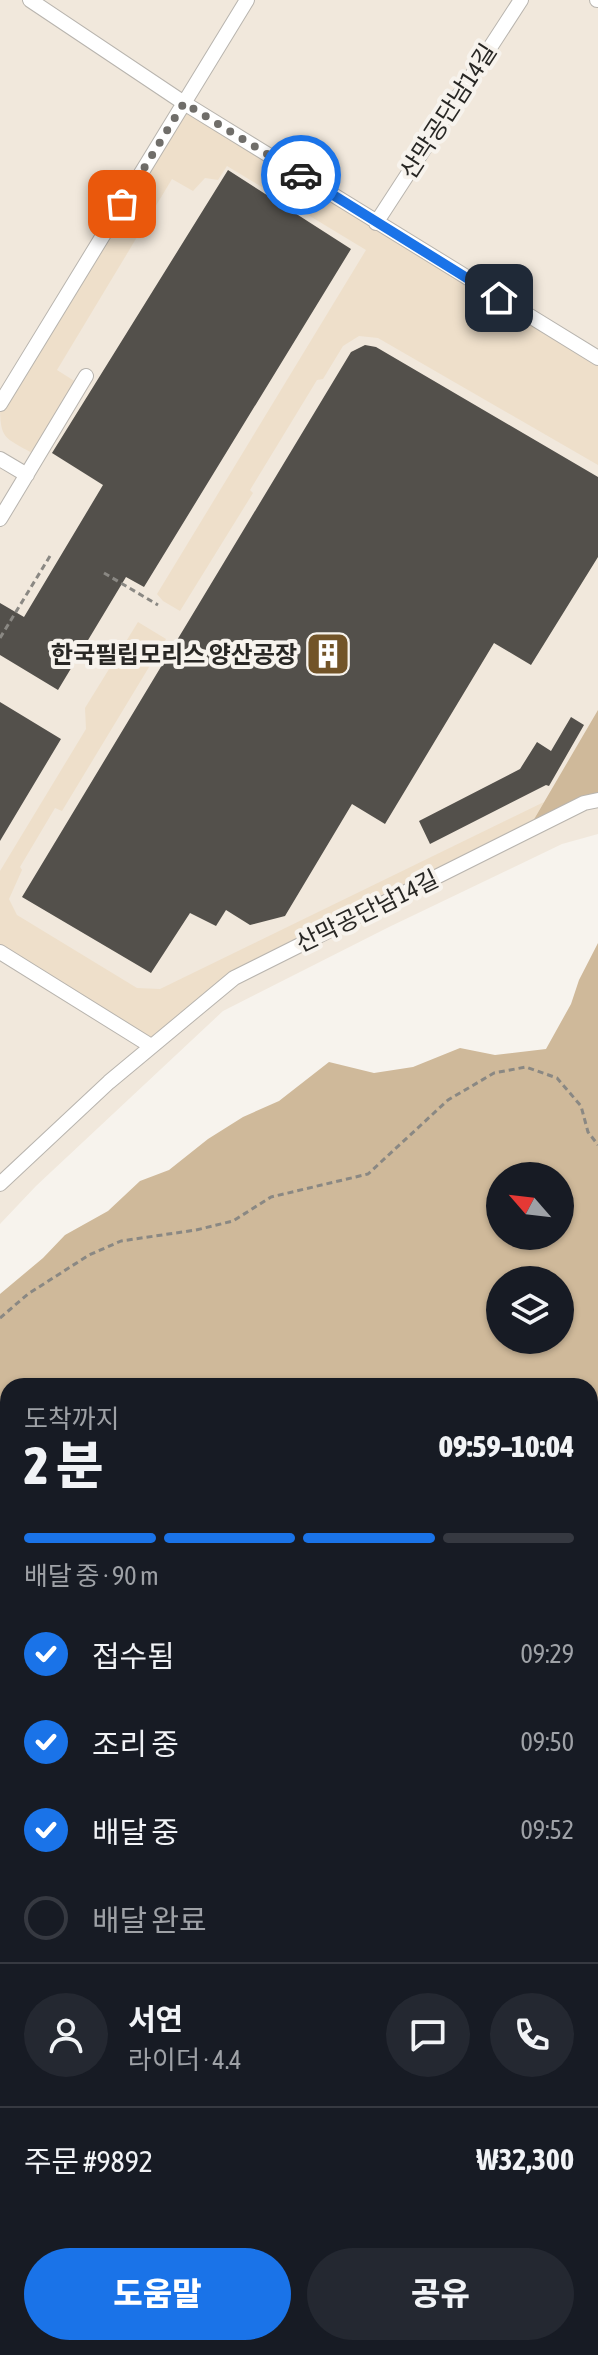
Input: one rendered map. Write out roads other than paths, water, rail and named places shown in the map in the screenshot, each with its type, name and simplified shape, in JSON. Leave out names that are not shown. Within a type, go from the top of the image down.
[{"type":"street","points":[[30,0],[184,103],[598,358]]},
{"type":"street","points":[[0,404],[247,0]]},
{"type":"street","name":"산막공단남14길","points":[[376,223],[521,0]]},
{"type":"street","points":[[0,519],[86,376]]},
{"type":"street","points":[[0,459],[27,475]]},
{"type":"street","name":"산막공단남14길","points":[[0,1184],[151,1046],[234,978],[584,803],[598,800]]},
{"type":"street","points":[[0,952],[151,1046]]},
{"type":"place","name":"한국필립모리스 양산공장","points":[[328,654]]}]
